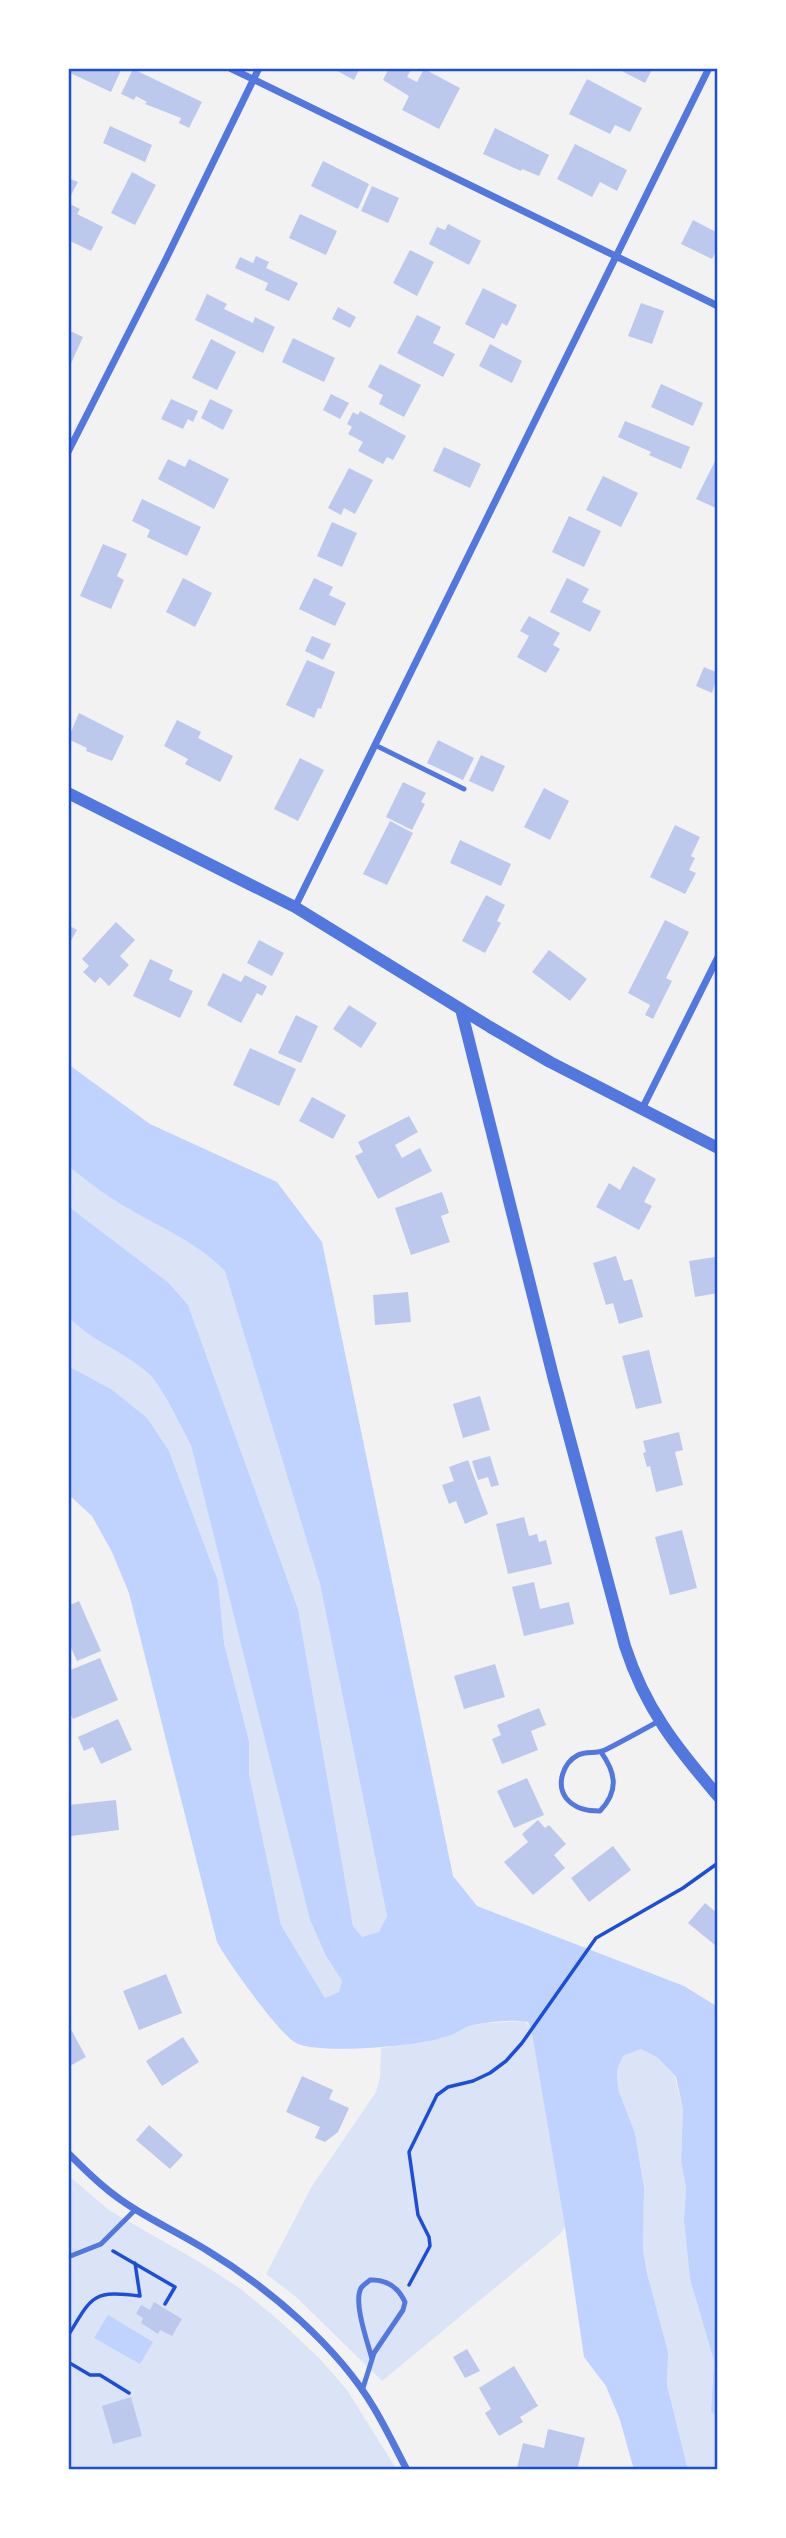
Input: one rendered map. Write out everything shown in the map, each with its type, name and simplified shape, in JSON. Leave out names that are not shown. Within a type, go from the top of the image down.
[{"type":"street","points":[[230,68],[718,306]]},
{"type":"street","points":[[68,452],[259,68]]},
{"type":"street","points":[[295,907],[709,68]]},
{"type":"street","points":[[68,793],[295,907],[551,1062],[718,1148]]},
{"type":"street","points":[[642,1109],[718,957]]},
{"type":"street","points":[[461,1009],[553,1376],[625,1646],[639,1686],[659,1721],[681,1754],[718,1796]]},
{"type":"street","points":[[68,2153],[104,2188],[210,2252],[274,2298],[329,2351],[362,2391],[373,2406],[407,2470]]},
{"type":"lane","points":[[375,745],[464,789]]},
{"type":"lane","points":[[601,1752],[611,1766],[614,1785],[610,1801],[600,1811],[587,1811],[572,1804],[563,1793],[562,1778],[568,1763],[579,1754],[601,1752],[659,1721]]},
{"type":"lane","points":[[68,2257],[101,2244],[136,2209]]},
{"type":"lane","points":[[362,2391],[372,2359],[403,2310],[405,2302],[399,2291],[382,2280],[370,2280],[362,2288],[359,2298],[372,2359]]},
{"type":"path","points":[[402,2296],[430,2246],[429,2237],[418,2215],[410,2148],[441,2090],[490,2073],[506,2062],[596,1938],[683,1888],[718,1863]]},
{"type":"path","points":[[101,2244],[175,2287],[165,2304]]},
{"type":"path","points":[[69,2334],[84,2309],[95,2298],[111,2292],[141,2296],[135,2263]]},
{"type":"path","points":[[68,2362],[90,2375],[100,2375],[130,2393]]},
{"type":"shaded area","points":[[68,1166],[130,1210],[187,1241],[225,1270],[320,1584],[387,1916],[379,1933],[362,1937],[353,1926],[298,1609],[188,1305],[169,1283],[68,1206]]},
{"type":"shaded area","points":[[68,1316],[87,1333],[129,1358],[154,1379],[191,1445],[310,1920],[326,1956],[342,1981],[339,1992],[325,1998],[281,1925],[249,1774],[249,1741],[224,1643],[218,1581],[169,1451],[111,1389],[68,1366]]},
{"type":"shaded area","points":[[524,2021],[531,2027],[565,2227],[559,2235],[382,2381],[296,2297],[266,2274],[312,2186],[376,2092],[380,2077],[381,2048],[443,2038],[469,2026]]},
{"type":"shaded area","points":[[641,2049],[658,2058],[675,2077],[683,2109],[681,2161],[686,2188],[684,2221],[690,2279],[714,2361],[711,2411],[718,2418],[718,2470],[688,2470],[667,2385],[668,2352],[643,2250],[644,2188],[635,2133],[618,2089],[617,2070],[623,2056]]},
{"type":"shaded area","points":[[68,2175],[109,2210],[241,2289],[282,2323],[321,2360],[347,2390],[397,2470],[68,2470]]},
{"type":"water","points":[[68,1064],[150,1124],[277,1182],[322,1242],[453,1876],[477,1906],[684,1986],[718,2007],[718,2418],[711,2411],[714,2361],[690,2279],[684,2221],[686,2188],[681,2161],[683,2109],[676,2077],[658,2058],[641,2049],[623,2056],[617,2070],[618,2089],[635,2133],[644,2188],[643,2250],[668,2352],[667,2385],[688,2470],[634,2470],[620,2420],[606,2386],[584,2357],[565,2227],[528,2022],[491,2022],[469,2026],[432,2040],[393,2046],[347,2049],[308,2047],[296,2043],[278,2026],[217,1942],[129,1593],[112,1552],[92,1516],[68,1494],[68,1366],[111,1389],[147,1418],[169,1451],[218,1581],[224,1643],[249,1741],[249,1774],[281,1925],[325,1998],[339,1992],[342,1981],[326,1956],[310,1920],[191,1445],[154,1379],[129,1358],[87,1333],[68,1316],[68,1206],[169,1283],[188,1305],[298,1609],[353,1926],[362,1937],[379,1932],[387,1916],[320,1584],[225,1271],[187,1241],[130,1210],[68,1166]]},
{"type":"water","points":[[108,2315],[153,2342],[140,2364],[94,2338]]},
{"type":"building","points":[[69,68],[122,68],[111,92],[68,72]]},
{"type":"building","points":[[332,68],[360,68],[354,80]]},
{"type":"building","points":[[389,68],[412,68],[407,77],[417,82],[424,69],[460,88],[439,129],[402,110],[409,96],[383,80]]},
{"type":"building","points":[[616,68],[653,68],[645,83]]},
{"type":"building","points":[[133,69],[202,102],[189,128],[179,123],[181,118],[145,104],[147,102],[136,96],[134,100],[121,94]]},
{"type":"building","points":[[587,79],[642,108],[630,132],[615,125],[610,134],[569,114]]},
{"type":"building","points":[[110,126],[152,145],[145,162],[103,143]]},
{"type":"building","points":[[495,128],[549,155],[539,176],[483,154]]},
{"type":"building","points":[[575,144],[627,170],[617,191],[600,182],[592,197],[557,179]]},
{"type":"building","points":[[323,161],[369,184],[358,209],[311,186]]},
{"type":"building","points":[[132,172],[156,185],[135,225],[111,213]]},
{"type":"building","points":[[68,178],[78,182],[70,197],[68,196]]},
{"type":"building","points":[[372,186],[399,198],[388,223],[361,211]]},
{"type":"building","points":[[68,203],[80,209],[77,214],[103,227],[91,251],[68,240]]},
{"type":"building","points":[[300,214],[337,231],[326,255],[289,238]]},
{"type":"building","points":[[693,220],[718,233],[718,247],[712,259],[681,244]]},
{"type":"building","points":[[448,224],[481,241],[469,265],[429,244],[437,227],[445,230]]},
{"type":"building","points":[[410,250],[434,262],[417,296],[393,283]]},
{"type":"building","points":[[256,256],[269,262],[266,268],[298,283],[289,301],[265,290],[268,283],[235,268],[240,257],[253,263]]},
{"type":"building","points":[[483,288],[517,305],[507,326],[502,323],[494,339],[465,324]]},
{"type":"building","points":[[207,294],[227,304],[224,309],[253,323],[255,317],[275,327],[263,353],[195,320]]},
{"type":"building","points":[[641,303],[664,311],[652,344],[628,336]]},
{"type":"building","points":[[338,307],[356,317],[350,328],[332,319]]},
{"type":"building","points":[[417,315],[441,327],[433,343],[455,354],[443,377],[397,353]]},
{"type":"building","points":[[68,330],[83,337],[68,370]]},
{"type":"building","points":[[293,338],[335,358],[324,382],[282,362]]},
{"type":"building","points":[[211,339],[236,352],[217,390],[192,378]]},
{"type":"building","points":[[490,344],[522,361],[512,383],[479,366]]},
{"type":"building","points":[[380,364],[421,385],[404,417],[379,404],[383,395],[368,387]]},
{"type":"building","points":[[661,384],[703,403],[693,426],[651,407]]},
{"type":"building","points":[[331,394],[349,403],[340,419],[323,410]]},
{"type":"building","points":[[171,399],[198,411],[193,422],[188,419],[183,429],[161,419]]},
{"type":"building","points":[[210,399],[233,410],[223,430],[201,418]]},
{"type":"building","points":[[360,411],[406,436],[393,460],[387,457],[383,464],[358,451],[363,442],[348,434],[352,427],[347,424],[353,412],[358,415]]},
{"type":"building","points":[[625,421],[690,447],[681,469],[618,437]]},
{"type":"building","points":[[444,447],[481,464],[470,488],[433,471]]},
{"type":"building","points":[[718,455],[718,509],[696,499]]},
{"type":"building","points":[[168,459],[185,467],[189,459],[229,479],[214,509],[158,479]]},
{"type":"building","points":[[349,468],[373,480],[355,514],[344,508],[341,515],[328,508]]},
{"type":"building","points":[[603,476],[638,493],[621,527],[586,510]]},
{"type":"building","points":[[142,499],[201,527],[187,556],[147,537],[150,530],[132,521]]},
{"type":"building","points":[[569,516],[601,531],[584,567],[552,552]]},
{"type":"building","points":[[332,522],[357,533],[342,567],[317,556]]},
{"type":"building","points":[[103,544],[127,554],[117,576],[124,580],[111,609],[80,596]]},
{"type":"building","points":[[183,578],[212,593],[195,627],[166,612]]},
{"type":"building","points":[[314,578],[333,587],[329,595],[346,603],[335,626],[299,609]]},
{"type":"building","points":[[567,578],[589,589],[582,602],[601,611],[590,632],[550,612]]},
{"type":"building","points":[[529,616],[560,633],[553,645],[560,649],[546,673],[517,657],[529,636],[520,631]]},
{"type":"building","points":[[312,636],[331,644],[323,660],[305,651]]},
{"type":"building","points":[[307,660],[335,672],[321,709],[318,708],[314,718],[286,705]]},
{"type":"building","points":[[704,667],[718,673],[712,693],[696,686]]},
{"type":"building","points":[[79,713],[124,736],[112,761],[86,751],[87,748],[68,739]]},
{"type":"building","points":[[177,720],[201,732],[198,738],[233,756],[220,782],[185,764],[188,759],[164,746]]},
{"type":"building","points":[[438,740],[474,758],[463,780],[427,763]]},
{"type":"building","points":[[481,755],[505,766],[493,792],[469,781]]},
{"type":"building","points":[[300,758],[324,770],[298,821],[274,809]]},
{"type":"building","points":[[403,782],[426,793],[421,802],[425,804],[412,830],[386,817]]},
{"type":"building","points":[[544,788],[569,801],[550,840],[524,827]]},
{"type":"building","points":[[390,821],[413,833],[387,885],[363,874]]},
{"type":"building","points":[[675,825],[700,837],[691,856],[695,858],[689,870],[696,873],[685,894],[650,877]]},
{"type":"building","points":[[460,840],[511,864],[501,886],[450,863]]},
{"type":"building","points":[[486,895],[505,905],[497,921],[501,923],[485,953],[462,941]]},
{"type":"building","points":[[665,920],[689,932],[666,978],[672,981],[653,1019],[645,1015],[650,1005],[628,993]]},
{"type":"building","points":[[116,922],[135,940],[120,956],[129,965],[109,986],[100,977],[95,983],[83,972],[89,966],[82,959]]},
{"type":"building","points":[[68,925],[77,930],[68,946]]},
{"type":"building","points":[[259,940],[284,953],[272,976],[247,963]]},
{"type":"building","points":[[549,950],[587,979],[570,1001],[532,972]]},
{"type":"building","points":[[150,959],[173,970],[169,980],[193,991],[180,1018],[133,996]]},
{"type":"building","points":[[223,973],[241,982],[245,975],[267,986],[262,996],[257,993],[241,1023],[207,1005]]},
{"type":"building","points":[[349,1005],[377,1023],[361,1048],[333,1029]]},
{"type":"building","points":[[296,1015],[318,1026],[301,1063],[278,1053]]},
{"type":"building","points":[[250,1048],[296,1069],[279,1106],[233,1085]]},
{"type":"building","points":[[312,1097],[346,1115],[333,1139],[299,1121]]},
{"type":"building","points":[[409,1116],[418,1132],[395,1145],[402,1158],[420,1148],[432,1171],[378,1199],[355,1156],[363,1152],[358,1142]]},
{"type":"building","points":[[633,1166],[656,1179],[644,1202],[652,1206],[639,1230],[596,1207],[609,1183],[620,1190]]},
{"type":"building","points":[[442,1192],[449,1213],[441,1216],[450,1242],[411,1255],[395,1208]]},
{"type":"building","points":[[616,1256],[624,1281],[632,1279],[643,1317],[619,1324],[613,1303],[606,1305],[593,1263]]},
{"type":"building","points":[[715,1257],[718,1293],[695,1297],[689,1261]]},
{"type":"building","points":[[408,1292],[411,1322],[375,1325],[373,1295]]},
{"type":"building","points":[[649,1350],[662,1403],[636,1409],[622,1356]]},
{"type":"building","points":[[480,1396],[490,1430],[463,1438],[453,1404]]},
{"type":"building","points":[[679,1432],[683,1450],[675,1452],[683,1485],[656,1492],[650,1466],[647,1467],[643,1453],[646,1452],[643,1441]]},
{"type":"building","points":[[490,1456],[499,1485],[491,1487],[488,1477],[478,1480],[472,1461]]},
{"type":"building","points":[[468,1460],[488,1514],[465,1524],[456,1501],[449,1504],[442,1485],[454,1481],[449,1467]]},
{"type":"building","points":[[524,1517],[529,1536],[537,1534],[539,1542],[546,1540],[552,1564],[508,1574],[496,1524]]},
{"type":"building","points":[[682,1530],[697,1588],[670,1595],[655,1537]]},
{"type":"building","points":[[534,1582],[540,1609],[569,1602],[574,1624],[524,1636],[512,1587]]},
{"type":"building","points":[[79,1601],[101,1651],[77,1661],[68,1641],[68,1606]]},
{"type":"building","points":[[100,1658],[118,1700],[73,1719],[68,1709],[68,1671]]},
{"type":"building","points":[[495,1664],[505,1697],[464,1709],[454,1676]]},
{"type":"building","points":[[539,1708],[546,1725],[531,1731],[538,1750],[502,1764],[492,1739],[501,1735],[497,1725]]},
{"type":"building","points":[[118,1719],[132,1750],[101,1764],[93,1747],[84,1751],[78,1737]]},
{"type":"building","points":[[527,1778],[544,1815],[514,1828],[497,1791]]},
{"type":"building","points":[[116,1800],[119,1830],[71,1836],[68,1805]]},
{"type":"building","points":[[538,1820],[545,1828],[549,1825],[566,1844],[554,1855],[565,1868],[533,1895],[504,1862],[528,1842],[522,1834]]},
{"type":"building","points":[[613,1846],[631,1870],[589,1902],[571,1878]]},
{"type":"building","points":[[705,1903],[716,1912],[718,1909],[718,1942],[715,1945],[688,1923]]},
{"type":"building","points":[[166,1974],[182,2013],[139,2030],[123,1991]]},
{"type":"building","points":[[68,2024],[86,2057],[68,2067]]},
{"type":"building","points":[[183,2037],[199,2062],[162,2086],[146,2061]]},
{"type":"building","points":[[302,2076],[333,2090],[329,2099],[349,2108],[338,2132],[325,2142],[315,2138],[320,2127],[286,2112]]},
{"type":"building","points":[[149,2125],[183,2155],[170,2169],[136,2140]]},
{"type":"building","points":[[154,2302],[182,2319],[172,2336],[160,2330],[158,2334],[141,2323],[143,2318],[136,2314],[141,2305],[150,2310]]},
{"type":"building","points":[[467,2349],[480,2371],[465,2378],[453,2357]]},
{"type":"building","points":[[514,2366],[538,2406],[520,2417],[523,2422],[499,2436],[485,2413],[491,2409],[479,2388]]},
{"type":"building","points":[[131,2397],[142,2436],[113,2444],[102,2406]]},
{"type":"building","points":[[548,2429],[585,2438],[577,2470],[517,2468],[523,2443],[544,2448]]}]
